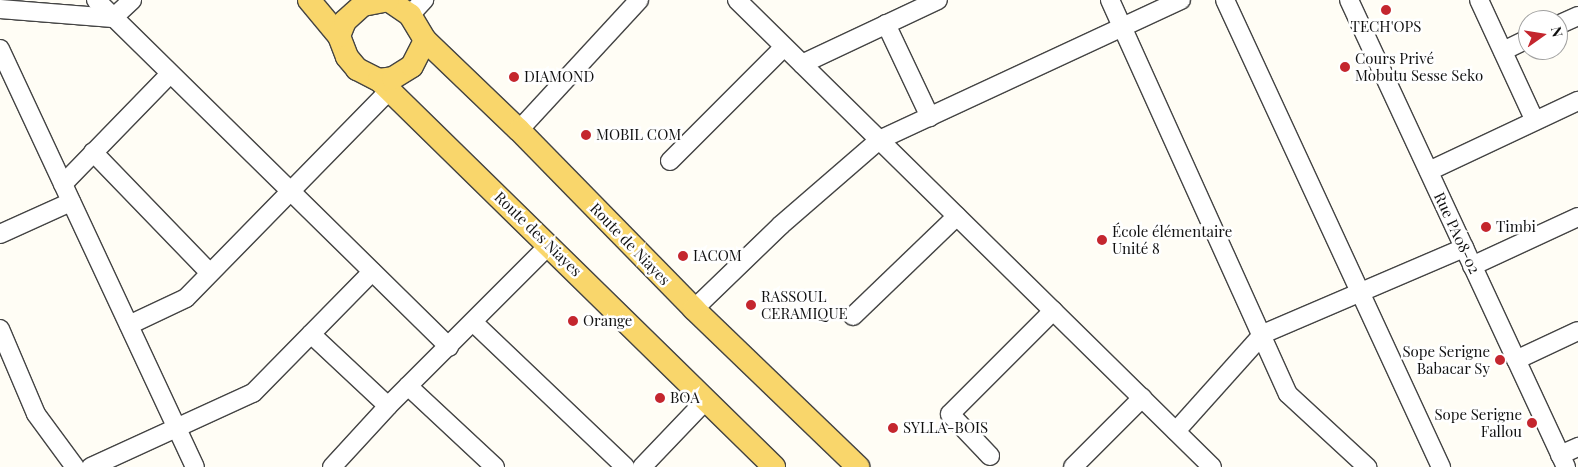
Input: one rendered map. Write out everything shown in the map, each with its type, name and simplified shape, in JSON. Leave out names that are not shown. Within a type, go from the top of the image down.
[{"type":"main road","name":"Route des Niayes","points":[[309,0],[339,36],[347,57],[356,69],[383,86],[549,245],[774,467]]},
{"type":"main road","points":[[339,36],[345,21],[363,5],[388,0],[417,7]]},
{"type":"main road","name":"Route de Niayes","points":[[417,7],[425,40],[519,130],[694,309],[858,467]]},
{"type":"main road","points":[[383,86],[412,66],[425,40]]},
{"type":"street","points":[[96,0],[449,347]]},
{"type":"street","points":[[0,9],[113,18],[132,0]]},
{"type":"street","points":[[519,130],[639,0]]},
{"type":"street","points":[[737,0],[1212,467]]},
{"type":"street","points":[[802,64],[938,0]]},
{"type":"street","points":[[1110,0],[1263,334],[1288,394],[1368,467]]},
{"type":"street","points":[[694,309],[781,225],[879,140],[1181,0]]},
{"type":"street","points":[[1225,0],[1442,467]]},
{"type":"street","name":"Rue PA08-02","points":[[1349,0],[1563,461]]},
{"type":"street","points":[[1479,0],[1535,121]]},
{"type":"street","points":[[886,24],[930,117]]},
{"type":"street","points":[[1503,51],[1518,44]]},
{"type":"street","points":[[670,161],[784,47]]},
{"type":"street","points":[[0,49],[194,467]]},
{"type":"street","points":[[63,184],[170,74]]},
{"type":"street","points":[[129,325],[186,298],[290,192],[383,86]]},
{"type":"street","points":[[1429,171],[1578,101]]},
{"type":"street","points":[[93,152],[210,273]]},
{"type":"street","points":[[0,234],[71,202]]},
{"type":"street","points":[[853,316],[957,216]]},
{"type":"street","points":[[1472,266],[1578,216]]},
{"type":"street","points":[[335,466],[388,406],[549,245]]},
{"type":"street","points":[[1176,432],[1263,334],[1464,248]]},
{"type":"street","points":[[90,467],[253,393],[372,272]]},
{"type":"street","points":[[990,456],[950,414],[1053,311]]},
{"type":"street","points":[[472,322],[624,467]]},
{"type":"street","points":[[0,329],[36,414],[75,467]]},
{"type":"street","points":[[1516,360],[1578,331]]},
{"type":"street","points":[[310,334],[388,406]]},
{"type":"street","points":[[408,386],[495,467]]},
{"type":"street","points":[[1073,467],[1142,398]]},
{"type":"street","points":[[642,467],[706,400]]},
{"type":"street","points":[[1563,461],[1578,447]]},
{"type":"place","name":"TECH'OPS","points":[[1386,10]]},
{"type":"place","name":"Cours Privé Mobutu Sesse Seko","points":[[1345,67]]},
{"type":"place","name":"DIAMOND","points":[[514,77]]},
{"type":"place","name":"MOBIL COM","points":[[586,135]]},
{"type":"place","name":"Timbi","points":[[1486,227]]},
{"type":"place","name":"École élémentaire Unité 8","points":[[1102,240]]},
{"type":"place","name":"IACOM","points":[[683,256]]},
{"type":"place","name":"RASSOUL CERAMIQUE","points":[[751,305]]},
{"type":"place","name":"Orange","points":[[573,321]]},
{"type":"place","name":"Sope Serigne Babacar Sy","points":[[1500,360]]},
{"type":"place","name":"BOA","points":[[660,398]]},
{"type":"place","name":"Sope Serigne Fallou","points":[[1532,423]]},
{"type":"place","name":"SYLLA-BOIS","points":[[893,428]]}]
